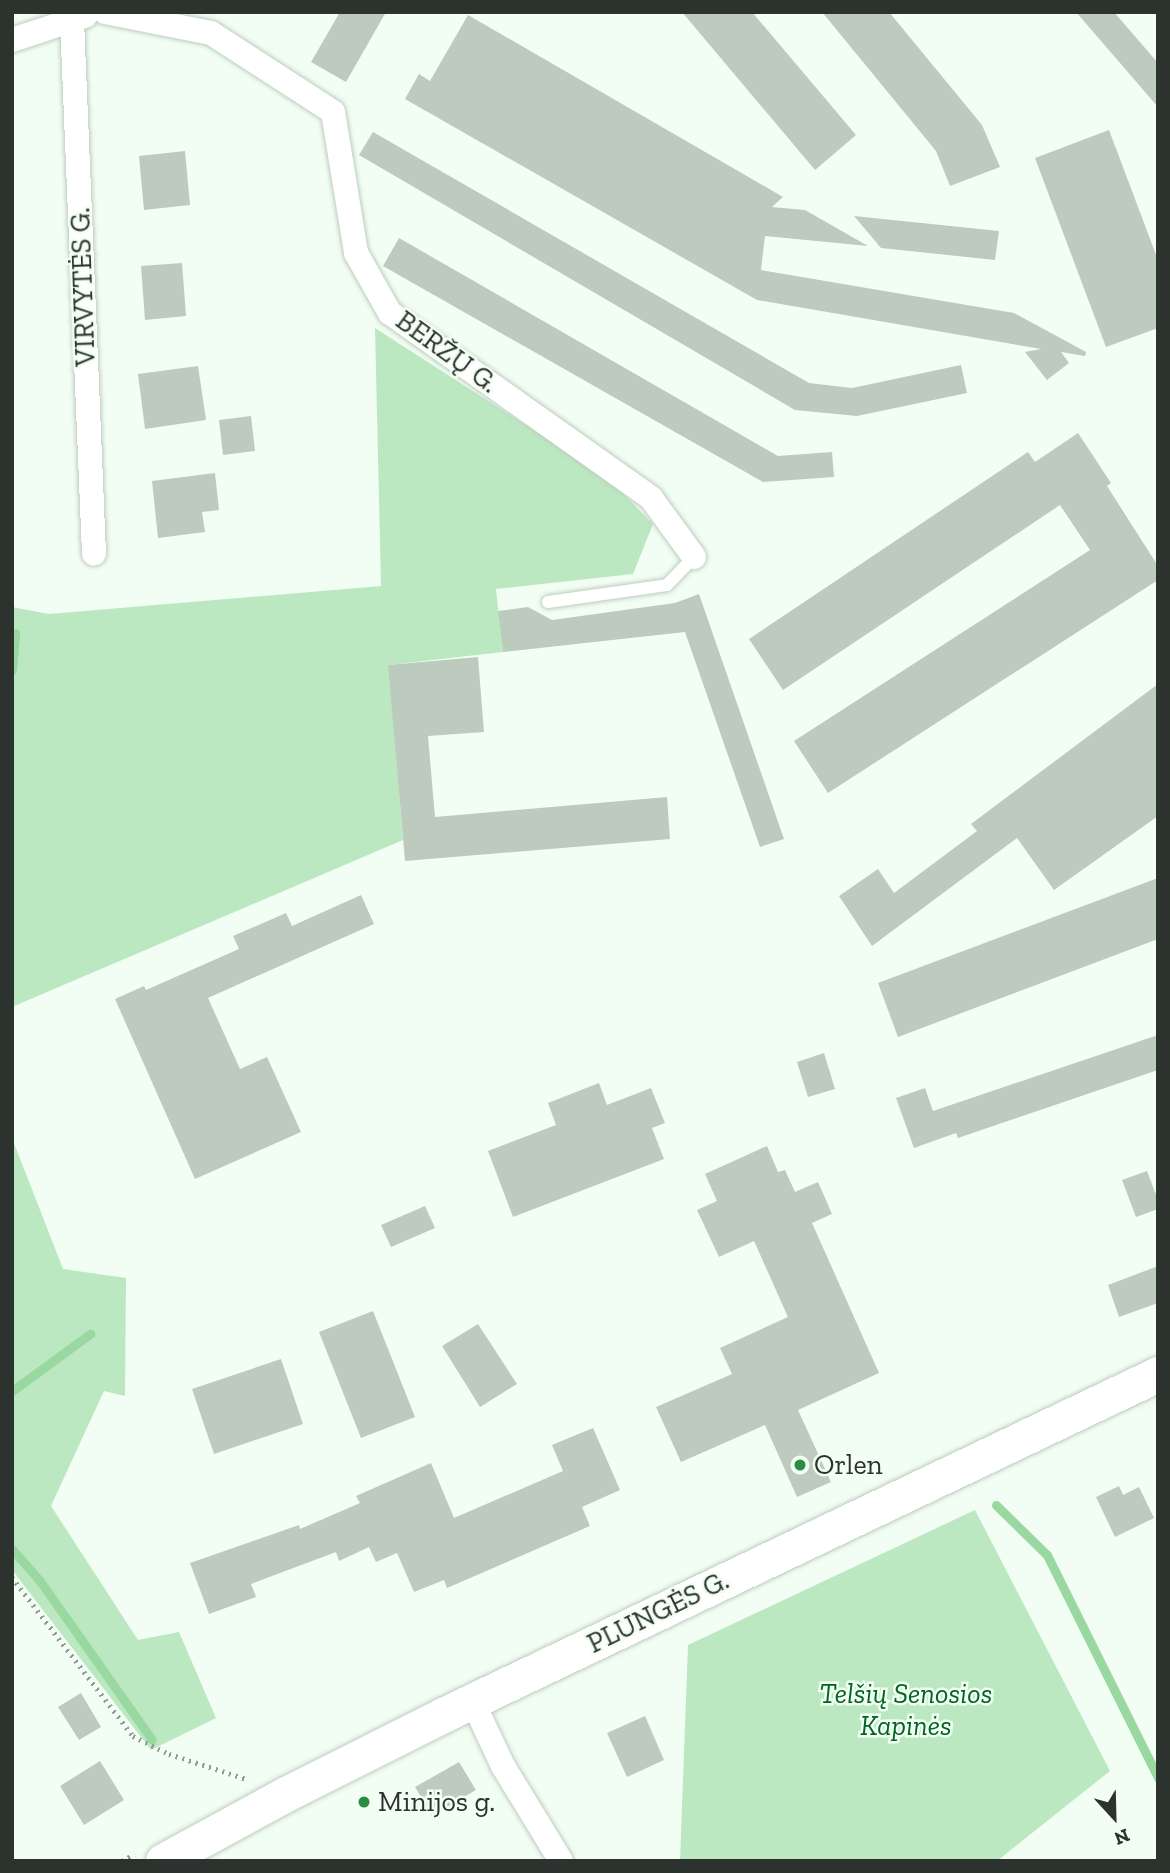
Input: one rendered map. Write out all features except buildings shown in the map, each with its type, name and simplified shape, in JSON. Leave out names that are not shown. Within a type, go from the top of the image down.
[{"type":"main road","name":"PLUNGĖS G.","points":[[163,1861],[286,1794],[472,1702],[1158,1374]]},
{"type":"street","points":[[12,40],[97,12]]},
{"type":"street","name":"BERŽŲ G.","points":[[105,12],[211,33],[333,113],[356,253],[390,313],[651,498],[694,557]]},
{"type":"street","name":"VIRVYTĖS G.","points":[[72,20],[94,554]]},
{"type":"street","points":[[472,1702],[503,1766],[561,1861]]},
{"type":"lane","points":[[548,602],[667,585],[694,557]]},
{"type":"path","points":[[12,1577],[133,1736],[169,1754],[249,1779]]},
{"type":"green space","points":[[375,328],[608,478],[653,524],[633,574],[496,589],[503,652],[389,665],[403,840],[12,1007],[12,607],[49,614],[381,586]]},
{"type":"green space","points":[[12,1138],[63,1269],[126,1278],[125,1396],[104,1391],[51,1506],[138,1640],[179,1632],[216,1718],[151,1750],[12,1570]]},
{"type":"green space","name":"Telšių Senosios Kapinės","points":[[975,1510],[1110,1771],[997,1861],[680,1861],[688,1645]]},
{"type":"waterway","points":[[12,670],[15,633]]},
{"type":"waterway","points":[[12,1391],[90,1334]]},
{"type":"waterway","points":[[996,1505],[1047,1555],[1158,1778]]},
{"type":"waterway","points":[[12,1549],[40,1581],[152,1740]]},
{"type":"place","name":"Orlen","points":[[800,1465]]},
{"type":"place","name":"Minijos g.","points":[[364,1802]]}]
